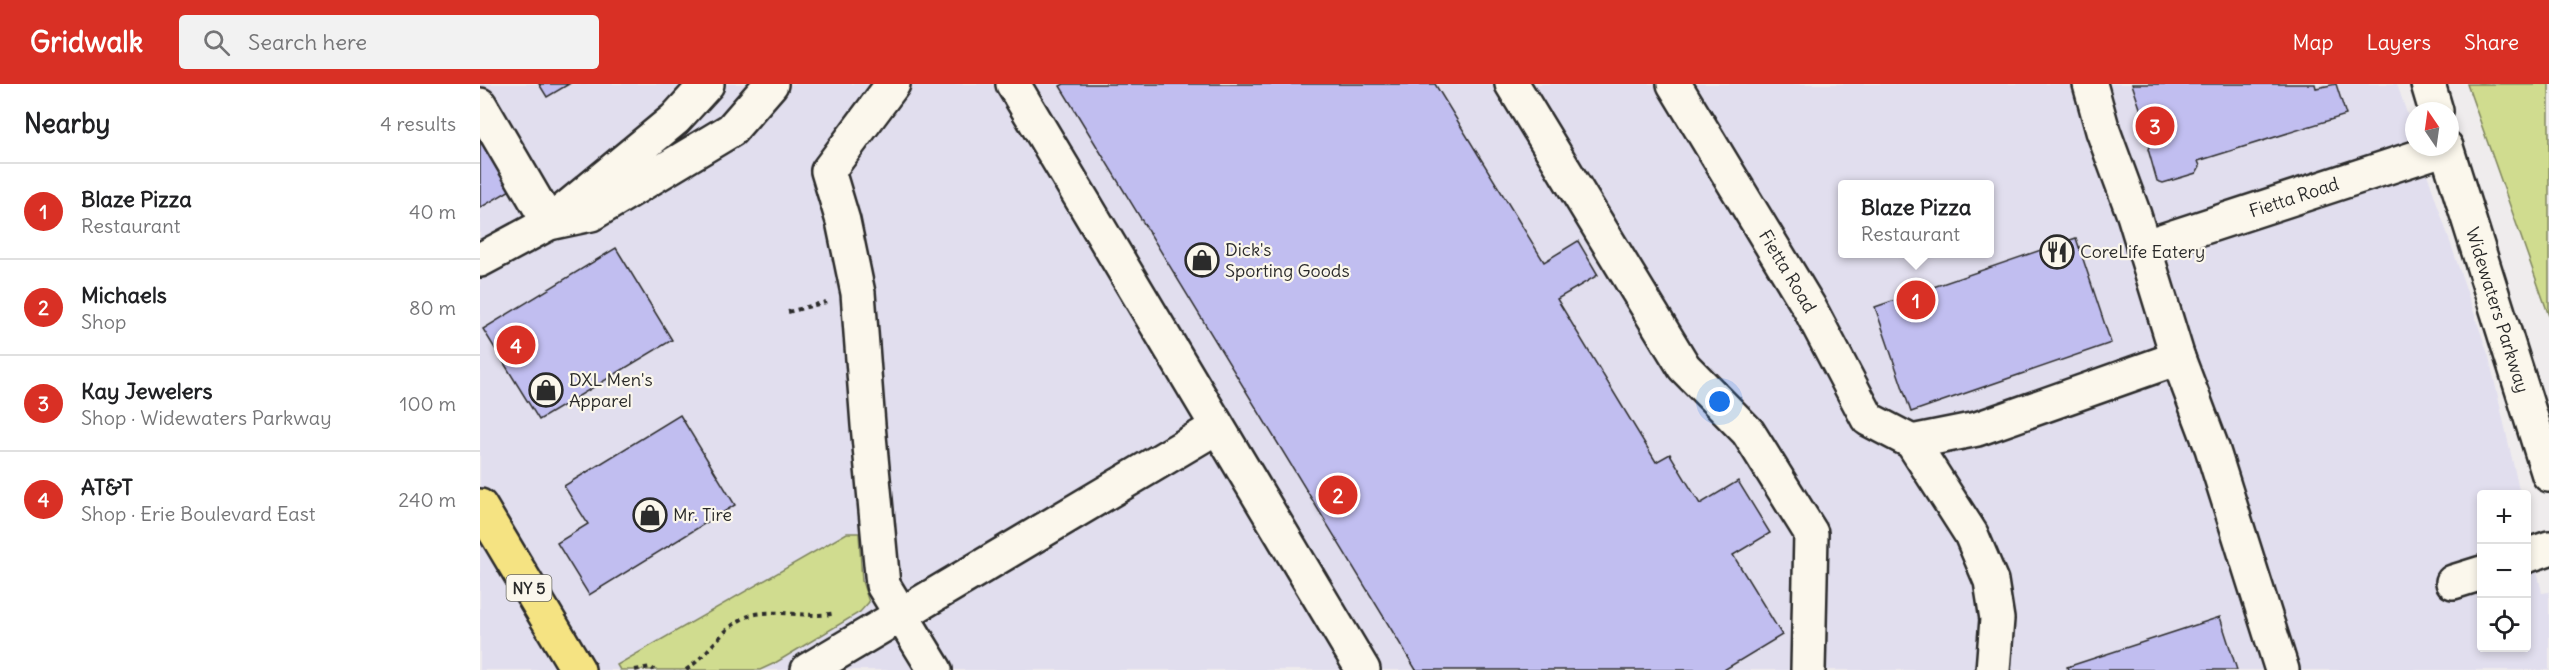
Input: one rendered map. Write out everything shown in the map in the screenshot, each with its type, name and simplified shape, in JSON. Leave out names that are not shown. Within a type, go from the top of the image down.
[{"type":"main road","name":"NY 5","points":[[480,506],[578,670]]},
{"type":"street","points":[[480,260],[549,224],[675,119],[707,84]]},
{"type":"street","points":[[549,224],[591,214],[731,130],[771,84]]},
{"type":"street","points":[[894,84],[828,171],[843,221],[858,293],[883,585],[935,670]]},
{"type":"street","points":[[1013,84],[1363,670]]},
{"type":"street","points":[[1512,84],[1684,367],[1748,432],[1811,533],[1808,670]]},
{"type":"street","name":"Fietta Road","points":[[1674,84],[1809,307],[1868,419],[1912,442]]},
{"type":"street","points":[[2090,84],[2103,131],[2143,246],[2178,358],[2212,448],[2282,670]]},
{"type":"street","points":[[2428,84],[2433,102]]},
{"type":"street","points":[[480,105],[549,224]]},
{"type":"street","name":"Fietta Road","points":[[2143,246],[2418,156]]},
{"type":"street","name":"Widewaters Parkway","points":[[2449,156],[2549,474]]},
{"type":"street","points":[[1993,670],[1997,619],[1991,581],[1971,534],[1912,442],[1977,429],[2178,358]]},
{"type":"street","points":[[808,670],[1217,427]]},
{"type":"street","points":[[2531,554],[2549,548]]},
{"type":"path","points":[[788,312],[821,303]]},
{"type":"path","points":[[686,670],[699,662],[742,618],[762,614],[823,616],[844,610],[883,585]]},
{"type":"path","points":[[635,670],[651,667],[654,670]]},
{"type":"shaded area","points":[[480,84],[2397,84],[2405,108],[2405,156],[2421,156],[2489,357],[2519,490],[2477,490],[2477,652],[2531,652],[2531,542],[2542,593],[2549,592],[2549,670],[480,670]]},
{"type":"green space","points":[[2467,84],[2549,84],[2549,316]]},
{"type":"green space","points":[[847,533],[859,533],[862,581],[869,602],[860,612],[775,663],[760,670],[620,670],[617,665]]},
{"type":"building","points":[[539,84],[569,84],[547,97]]},
{"type":"building","points":[[1064,84],[1435,84],[1544,262],[1578,241],[1598,275],[1557,299],[1656,462],[1670,454],[1700,504],[1738,481],[1770,533],[1733,555],[1782,635],[1724,670],[1416,670],[1060,86]]},
{"type":"building","points":[[2132,84],[2315,84],[2316,88],[2336,84],[2346,115],[2198,161],[2200,166],[2196,173],[2163,183],[2157,181],[2148,149],[2151,141]]},
{"type":"building","points":[[480,136],[512,189],[480,208]]},
{"type":"building","points":[[2076,238],[2111,343],[1911,412],[1875,307]]},
{"type":"building","points":[[616,248],[672,340],[539,420],[483,329]]},
{"type":"building","name":"Mr. Tire","points":[[680,415],[735,505],[589,595],[557,543],[588,524],[564,486]]},
{"type":"building","points":[[2220,617],[2237,670],[2068,670],[2067,667]]},
{"type":"place","name":"Kay Jewelers","points":[[2155,126]]},
{"type":"place","name":"CoreLife Eatery","points":[[2057,252]]},
{"type":"place","name":"Dick's Sporting Goods","points":[[1202,260]]},
{"type":"place","name":"Blaze Pizza","points":[[1916,300]]},
{"type":"place","name":"AT&T","points":[[516,345]]},
{"type":"place","name":"DXL Men's Apparel","points":[[546,390]]},
{"type":"place","name":"Michaels","points":[[1338,495]]},
{"type":"place","name":"Mr. Tire","points":[[650,515]]}]
